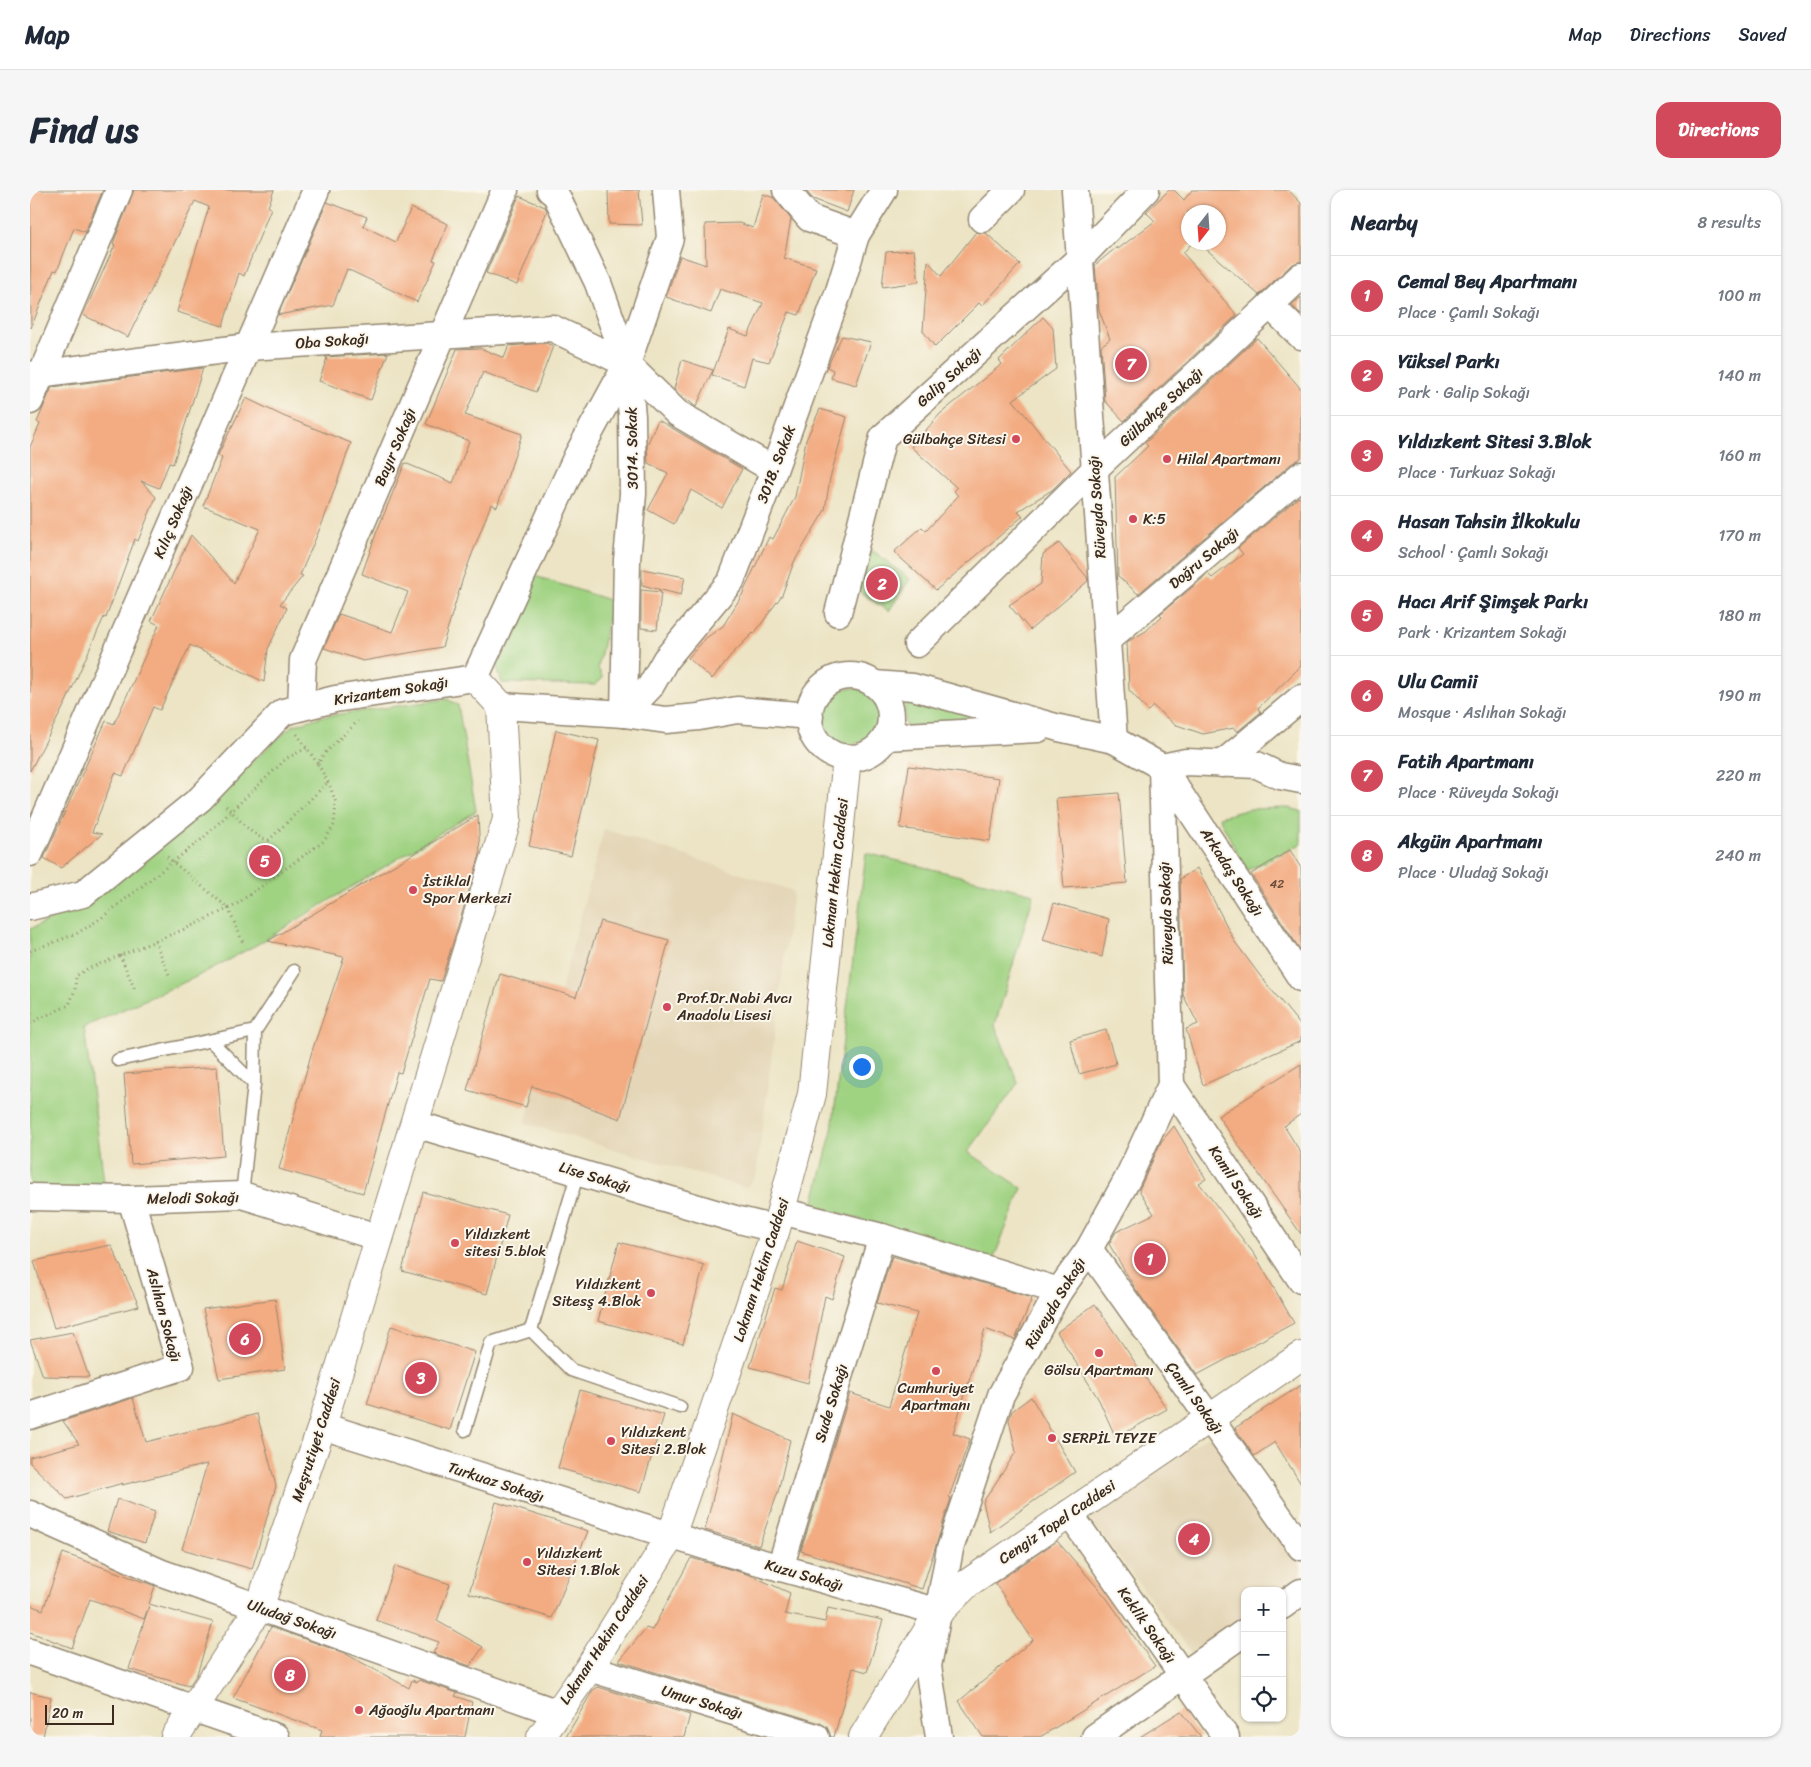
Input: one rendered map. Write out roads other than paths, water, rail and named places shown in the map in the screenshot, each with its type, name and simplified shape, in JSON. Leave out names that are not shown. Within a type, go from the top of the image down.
[{"type":"street","points":[[30,401],[36,375],[120,190]]},
{"type":"street","name":"Kılıç Sokağı","points":[[30,853],[316,190]]},
{"type":"street","name":"Bayır Sokağı","points":[[292,710],[303,660],[505,190]]},
{"type":"street","points":[[550,190],[556,195],[598,283],[627,364],[677,413],[774,470]]},
{"type":"street","name":"3014. Sokak","points":[[624,714],[627,560],[633,494],[632,416],[627,364],[670,238],[666,190]]},
{"type":"street","points":[[786,190],[809,218],[856,235]]},
{"type":"street","name":"3018. Sokak","points":[[624,714],[650,687],[666,659],[730,581],[774,470],[839,292],[856,235],[884,190]]},
{"type":"street","points":[[982,219],[1011,190]]},
{"type":"street","name":"Rüveyda Sokağı","points":[[1075,190],[1114,740]]},
{"type":"street","name":"Galip Sokağı","points":[[838,613],[883,437],[1080,258],[1146,190]]},
{"type":"street","name":"Gülbahçe Sokağı","points":[[916,644],[1094,470],[1301,276]]},
{"type":"street","points":[[1270,305],[1301,336]]},
{"type":"street","name":"Oba Sokağı","points":[[36,375],[248,347],[552,328],[627,364]]},
{"type":"street","points":[[627,364],[578,456],[475,678],[500,706],[624,714],[666,720],[737,710],[810,716]]},
{"type":"street","name":"Doğru Sokağı","points":[[1107,640],[1301,475]]},
{"type":"street","points":[[874,684],[888,703],[890,726],[886,737],[870,753],[847,758],[826,750],[817,742],[812,732],[810,716],[814,698],[830,681],[853,677],[874,684],[912,687],[1059,728],[1114,740],[1162,767],[1186,762],[1257,764],[1280,776],[1301,780]]},
{"type":"street","name":"Krizantem Sokağı","points":[[292,710],[372,694],[475,678]]},
{"type":"street","points":[[1222,764],[1301,698]]},
{"type":"street","name":"Meşrutiyet Caddesi","points":[[175,1737],[259,1608],[322,1426],[507,819],[500,706]]},
{"type":"street","points":[[30,907],[83,894],[200,799],[292,710]]},
{"type":"street","points":[[886,737],[1059,728]]},
{"type":"street","name":"Lokman Hekim Caddesi","points":[[541,1737],[589,1668],[671,1536],[779,1220],[812,1094],[847,758]]},
{"type":"street","name":"Rüveyda Sokağı","points":[[939,1737],[928,1666],[950,1549],[1001,1395],[1059,1291],[1089,1249],[1127,1180],[1171,1084],[1162,767]]},
{"type":"street","name":"Arkadaş Sokağı","points":[[1162,767],[1301,978]]},
{"type":"street","name":"Kamil Sokağı","points":[[1171,1084],[1301,1280]]},
{"type":"street","name":"Lise Sokağı","points":[[415,1124],[735,1219],[779,1220]]},
{"type":"street","name":"Melodi Sokağı","points":[[30,1197],[131,1199],[242,1195],[380,1238]]},
{"type":"street","name":"Aslıhan Sokağı","points":[[30,1416],[181,1367],[131,1199]]},
{"type":"street","points":[[779,1220],[882,1237],[1059,1291]]},
{"type":"street","name":"Sude Sokağı","points":[[780,1568],[882,1237]]},
{"type":"street","name":"Çamlı Sokağı","points":[[1089,1249],[1301,1547]]},
{"type":"street","name":"Cengiz Topel Caddesi","points":[[863,1737],[939,1612],[968,1583],[1301,1356]]},
{"type":"street","name":"Turkuaz Sokağı","points":[[322,1426],[671,1536]]},
{"type":"street","name":"Keklik Sokağı","points":[[1070,1513],[1226,1737]]},
{"type":"street","name":"Uludağ Sokağı","points":[[30,1514],[162,1573],[558,1713]]},
{"type":"street","name":"Kuzu Sokağı","points":[[671,1536],[939,1612]]},
{"type":"street","points":[[1286,1603],[1301,1592]]},
{"type":"street","points":[[1095,1737],[1241,1635]]},
{"type":"street","points":[[30,1652],[193,1710],[276,1737]]},
{"type":"street","name":"Umur Sokağı","points":[[589,1668],[816,1737]]},
{"type":"lane","points":[[242,1195],[254,1084],[255,1031],[294,971]]},
{"type":"lane","points":[[118,1060],[255,1031]]},
{"type":"lane","points":[[211,1041],[254,1084]]},
{"type":"lane","points":[[531,1330],[578,1172]]},
{"type":"lane","points":[[531,1330],[571,1370],[680,1406]]},
{"type":"lane","points":[[465,1430],[491,1343],[531,1330]]},
{"type":"place","name":"Fatih Apartmanı","points":[[1131,364]]},
{"type":"place","name":"Gülbahçe Sitesi","points":[[1016,439]]},
{"type":"place","name":"Hilal Apartmanı","points":[[1167,459]]},
{"type":"place","name":"K:5","points":[[1133,519]]},
{"type":"place","name":"Yüksel Parkı","points":[[882,584]]},
{"type":"place","name":"Hacı Arif Şimşek Parkı","points":[[265,861]]},
{"type":"place","name":"İstiklal Spor Merkezi","points":[[413,890]]},
{"type":"place","name":"Prof.Dr.Nabi Avcı Anadolu Lisesi","points":[[667,1007]]},
{"type":"place","name":"Yıldızkent sitesi 5.blok","points":[[455,1243]]},
{"type":"place","name":"Cemal Bey Apartmanı","points":[[1150,1259]]},
{"type":"place","name":"Yıldızkent Sitesş 4.Blok","points":[[651,1293]]},
{"type":"place","name":"Ulu Camii","points":[[245,1339]]},
{"type":"place","name":"Gölsu Apartmanı","points":[[1099,1353]]},
{"type":"place","name":"Cumhuriyet Apartmanı","points":[[936,1371]]},
{"type":"place","name":"Yıldızkent Sitesi 3.Blok","points":[[421,1378]]},
{"type":"place","name":"SERPİL TEYZE","points":[[1052,1438]]},
{"type":"place","name":"Yıldızkent Sitesi 2.Blok","points":[[611,1441]]},
{"type":"place","name":"Hasan Tahsin İlkokulu","points":[[1194,1539]]},
{"type":"place","name":"Yıldızkent Sitesi 1.Blok","points":[[527,1562]]},
{"type":"place","name":"Akgün Apartmanı","points":[[290,1675]]},
{"type":"place","name":"Ağaoğlu Apartmanı","points":[[359,1710]]}]
